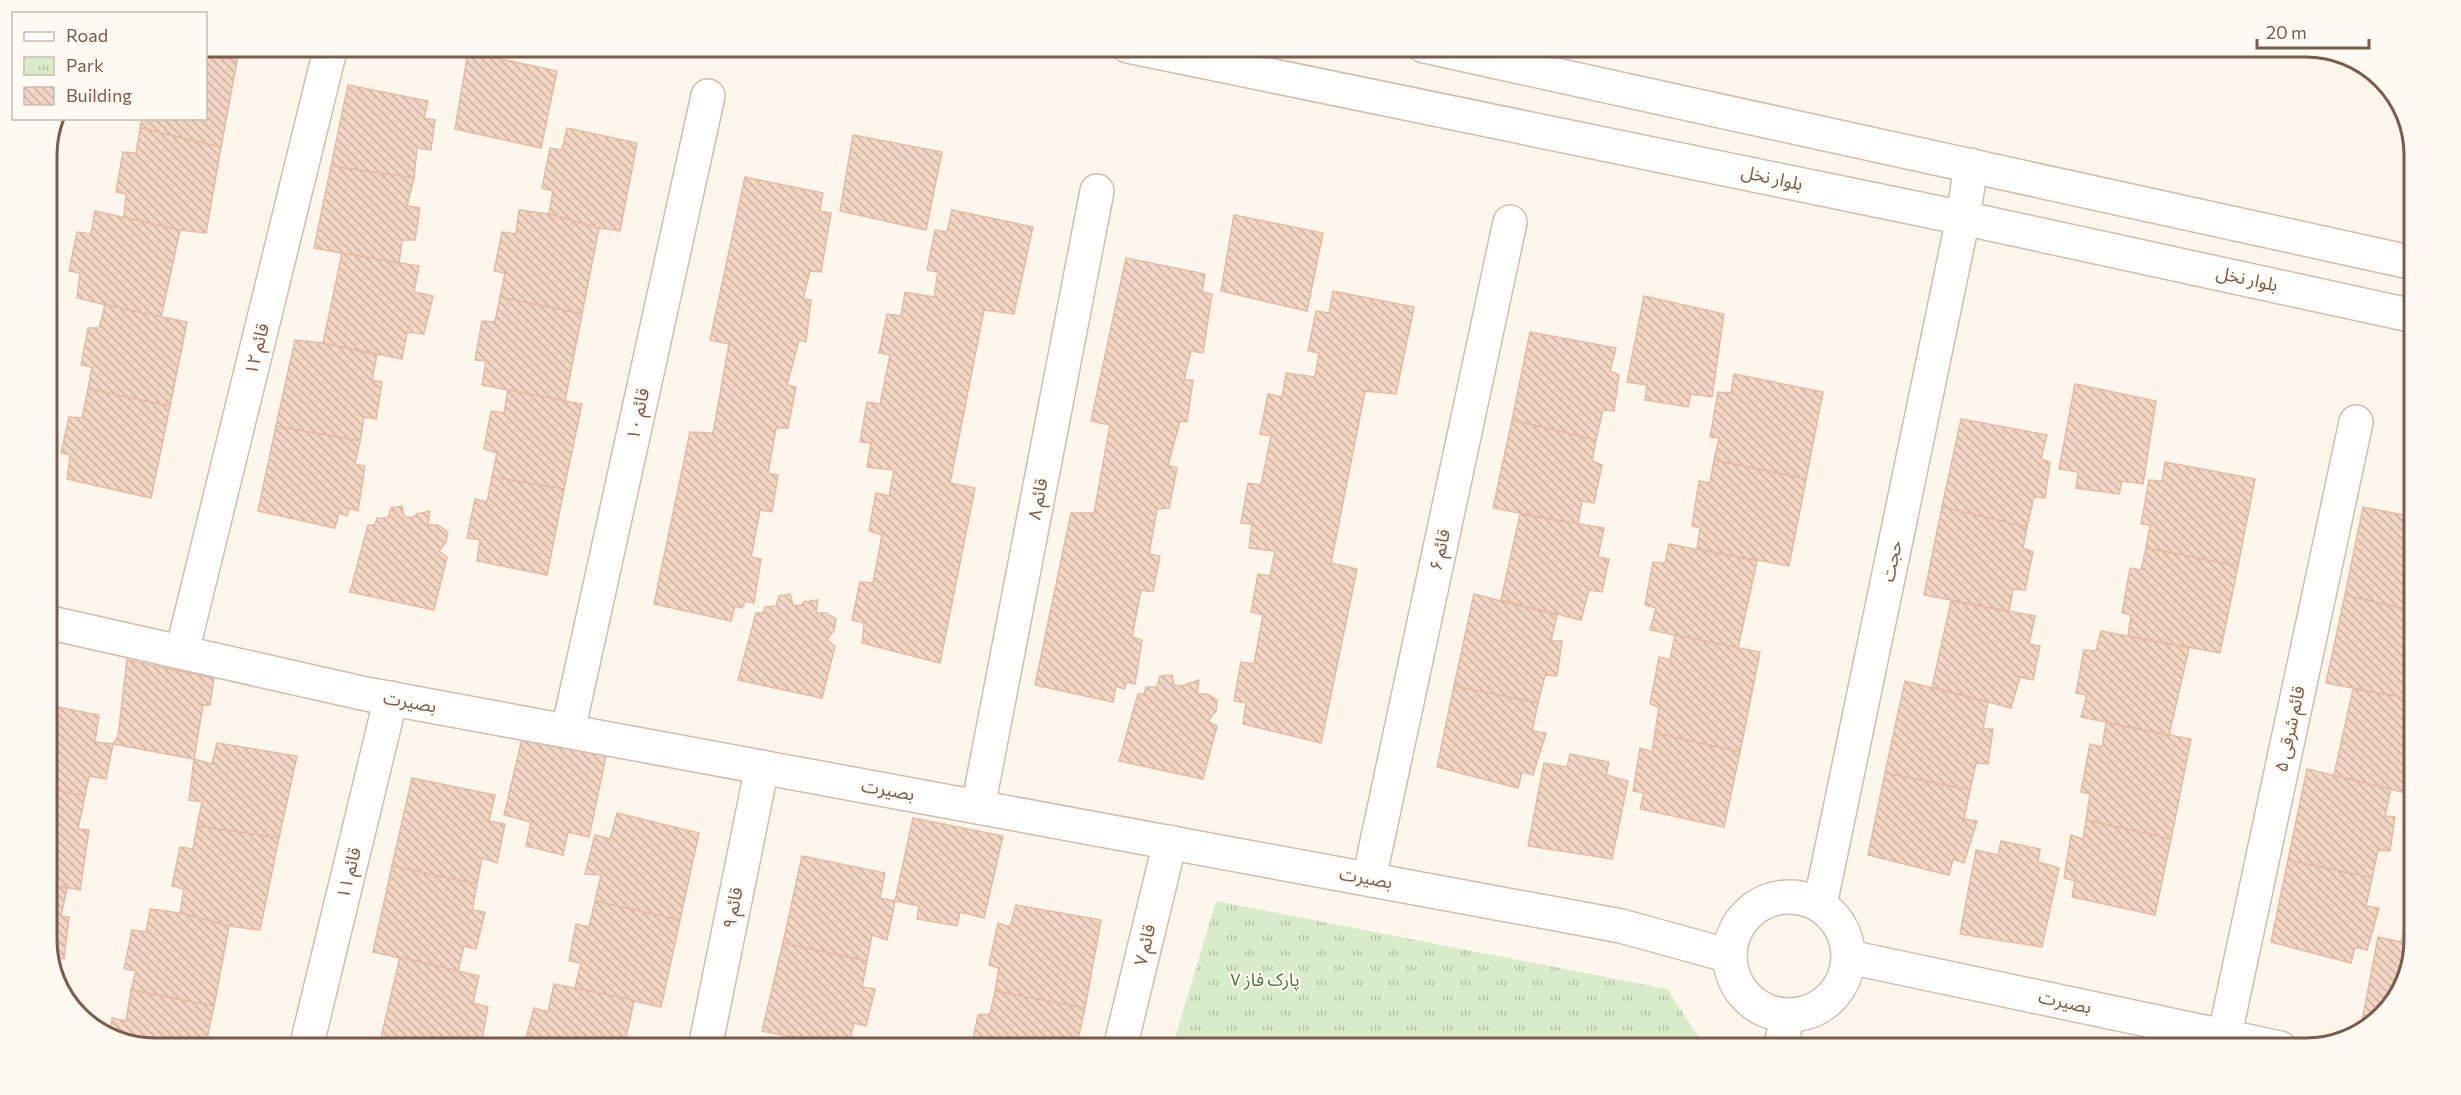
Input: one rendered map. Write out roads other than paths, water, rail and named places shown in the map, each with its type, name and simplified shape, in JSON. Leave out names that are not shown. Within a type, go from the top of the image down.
[{"type":"street","name":"قائم ۱۲","points":[[182,652],[328,57]]},
{"type":"street","name":"بلوار نخل","points":[[1181,57],[1964,218],[2404,314]]},
{"type":"street","points":[[1475,57],[2404,261]]},
{"type":"street","name":"قائم ۱۰","points":[[568,731],[708,96]]},
{"type":"street","name":"حجت","points":[[1820,905],[1964,218],[1971,165]]},
{"type":"street","name":"قائم ۸","points":[[978,807],[1097,191]]},
{"type":"street","name":"قائم ۶","points":[[1369,879],[1510,222]]},
{"type":"street","name":"قائم شرقی ۵","points":[[2224,1038],[2356,422]]},
{"type":"street","name":"بصیرت","points":[[57,624],[391,699],[1621,926],[1730,956]]},
{"type":"street","name":"قائم ۱۱","points":[[308,1038],[391,699]]},
{"type":"street","name":"قائم ۹","points":[[707,1038],[762,767]]},
{"type":"street","name":"قائم ۷","points":[[1122,1038],[1170,842]]},
{"type":"street","points":[[1786,896],[1804,898],[1820,905],[1833,914],[1842,927],[1847,942],[1849,957],[1846,975],[1837,992],[1823,1005],[1807,1013],[1788,1015],[1770,1012],[1754,1004],[1741,991],[1733,974],[1730,956],[1733,938],[1741,922],[1752,909],[1768,900],[1786,896]]},
{"type":"street","name":"بصیرت","points":[[1849,957],[2205,1038]]},
{"type":"street","points":[[1782,1038],[1788,1015]]},
{"type":"park label","name":"پارک فاز ۷","points":[[1265,980]]}]
